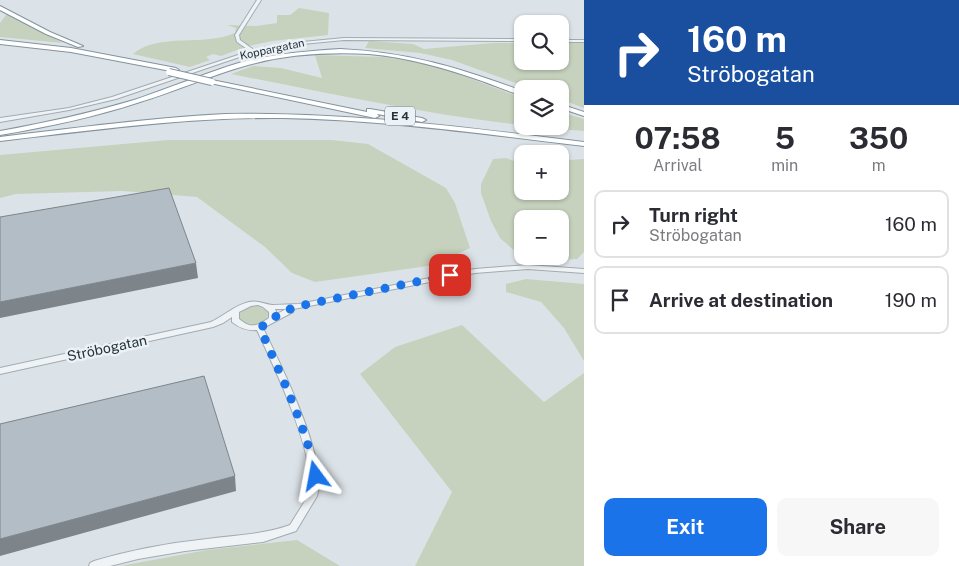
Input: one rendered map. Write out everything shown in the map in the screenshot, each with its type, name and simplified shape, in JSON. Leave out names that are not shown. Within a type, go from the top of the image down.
[{"type":"highway","points":[[0,8],[70,43],[126,60]]},
{"type":"highway","name":"E 4","points":[[0,43],[70,50],[126,60],[215,80],[403,117],[584,140]]},
{"type":"highway","name":"E 4","points":[[0,43],[66,52],[172,71]]},
{"type":"highway","points":[[0,133],[99,112],[254,61],[314,52],[375,52],[414,58],[456,68],[514,90]]},
{"type":"highway","name":"E 4","points":[[215,80],[359,113],[457,129],[584,144]]},
{"type":"highway","points":[[569,109],[584,114]]},
{"type":"highway","points":[[0,140],[168,120],[258,116],[320,117],[457,129]]},
{"type":"street","points":[[253,51],[238,41],[237,35],[259,0]]},
{"type":"street","name":"Koppargatan","points":[[0,120],[69,109],[114,98],[253,51],[290,44],[329,40],[514,40]]},
{"type":"street","points":[[569,41],[584,41]]},
{"type":"street","points":[[273,319],[273,311],[258,302],[239,308],[235,320],[239,324],[250,328],[260,328],[273,319],[282,312],[299,306],[474,271],[528,267],[584,271]]},
{"type":"street","points":[[269,307],[299,306]]},
{"type":"street","name":"Ströbogatan","points":[[213,324],[236,313]]},
{"type":"street","name":"Ströbogatan","points":[[0,371],[213,324],[239,324]]},
{"type":"street","points":[[94,566],[216,542],[262,539],[293,528],[298,515],[309,503],[314,490],[316,476],[306,436],[288,389],[260,328]]},
{"type":"green space","points":[[299,8],[329,13],[328,35],[273,41],[248,46],[221,56],[213,54],[206,57],[210,60],[190,67],[133,54],[144,47],[156,43],[210,39],[235,33],[236,28],[227,25],[256,26],[277,23],[277,15],[290,15]]},
{"type":"green space","points":[[7,14],[63,43],[0,37],[0,23]]},
{"type":"green space","points":[[369,41],[413,44],[424,49],[514,43],[514,70],[569,70],[569,42],[584,42],[584,108],[569,102],[569,80],[514,80],[514,82],[452,60],[420,53],[365,48]]},
{"type":"green space","points":[[315,55],[383,57],[432,64],[514,95],[514,124],[451,116],[231,74],[253,66],[281,68],[322,78]]},
{"type":"green space","points":[[569,115],[584,119],[584,131],[569,130]]},
{"type":"green space","points":[[168,140],[332,140],[368,144],[446,188],[455,203],[470,248],[435,265],[315,282],[292,273],[265,247],[197,197],[123,191],[16,194],[0,198],[0,155]]},
{"type":"green space","points":[[506,158],[514,161],[514,200],[569,200],[569,160],[584,159],[584,252],[577,259],[569,259],[569,210],[514,210],[514,250],[500,238],[491,221],[481,193],[481,184],[493,159]]},
{"type":"green space","points":[[526,279],[584,284],[584,361],[564,328],[541,302],[506,292],[506,284]]},
{"type":"green space","points":[[256,305],[269,312],[267,320],[258,325],[242,322],[239,318],[241,310]]},
{"type":"green space","points":[[462,325],[544,402],[584,373],[584,566],[415,566],[452,492],[360,374],[395,347]]},
{"type":"green space","points":[[297,540],[340,566],[120,566],[207,550]]},
{"type":"building","points":[[169,188],[196,263],[0,302],[0,217]]},
{"type":"building","points":[[204,376],[235,476],[0,539],[0,424]]},
{"type":"route","points":[[316,476],[306,436],[297,417],[288,389],[260,328],[270,323],[282,312],[299,306],[450,275]]}]
